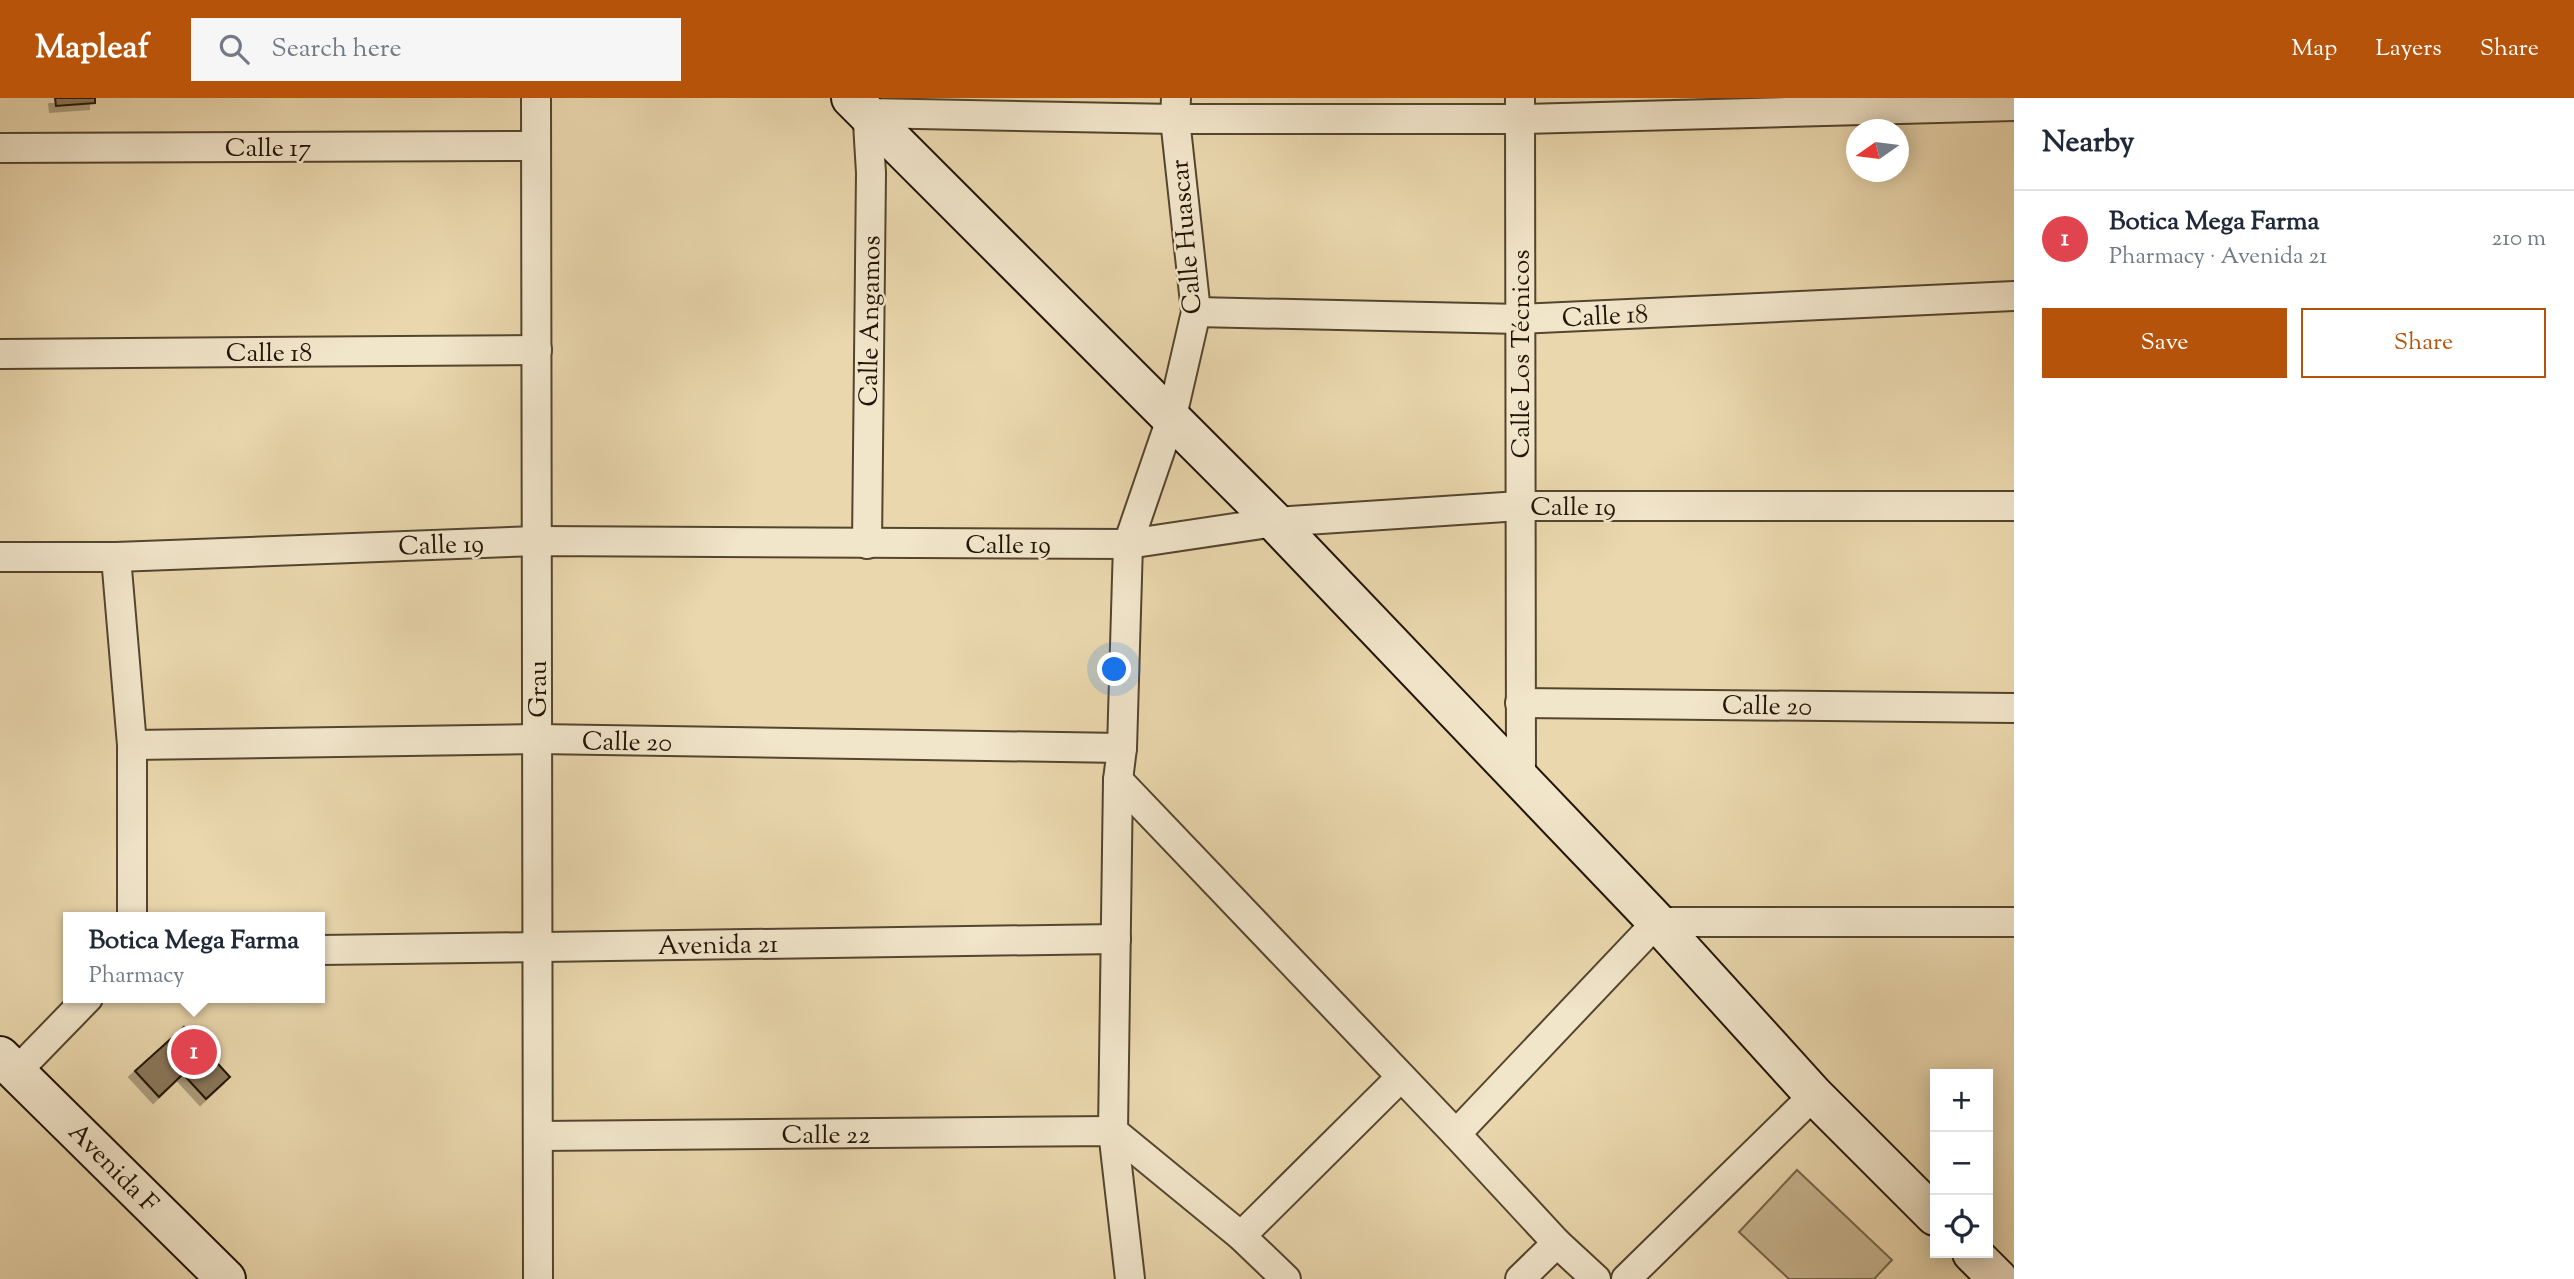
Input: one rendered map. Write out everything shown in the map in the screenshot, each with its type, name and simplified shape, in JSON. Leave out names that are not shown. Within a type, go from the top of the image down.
[{"type":"street","name":"Grau","points":[[536,98],[538,1279]]},
{"type":"street","points":[[862,103],[1176,109],[2014,106]]},
{"type":"street","points":[[862,103],[1275,522],[1657,922],[1814,1095],[1930,1211]]},
{"type":"street","name":"Calle Angamos","points":[[862,103],[871,173],[867,544]]},
{"type":"street","name":"Calle Los Técnicos","points":[[1520,108],[1521,778]]},
{"type":"street","name":"Calle Huascar","points":[[1130,1279],[1113,1131],[1118,780],[1122,748],[1128,544],[1171,416],[1196,312],[1176,109]]},
{"type":"street","name":"Calle 17","points":[[0,148],[537,146]]},
{"type":"street","name":"Calle 18","points":[[1196,312],[1520,319],[2014,296]]},
{"type":"street","name":"Calle 18","points":[[0,354],[537,350]]},
{"type":"street","name":"Calle 19","points":[[0,557],[116,557],[537,541],[1128,544],[1275,522],[1520,506],[2014,506]]},
{"type":"street","points":[[116,557],[132,745],[132,912]]},
{"type":"street","name":"Calle 20","points":[[1520,703],[2014,708]]},
{"type":"street","name":"Calle 20","points":[[132,745],[537,739],[1122,748]]},
{"type":"street","points":[[1118,780],[1557,1243],[1596,1279]]},
{"type":"street","points":[[1456,1134],[1657,922],[2014,922]]},
{"type":"street","name":"Avenida 21","points":[[325,950],[1116,939]]},
{"type":"street","points":[[9,1064],[82,1003]]},
{"type":"street","name":"Avenida F","points":[[9,1064],[226,1279]]},
{"type":"street","points":[[1241,1236],[1401,1077]]},
{"type":"street","points":[[1626,1279],[1814,1095]]},
{"type":"street","points":[[1113,1131],[1241,1236],[1286,1279]]},
{"type":"street","name":"Calle 22","points":[[538,1136],[1113,1131]]},
{"type":"street","points":[[1520,1279],[1557,1243]]},
{"type":"street","points":[[1977,1258],[1998,1279]]},
{"type":"shaded area","points":[[1797,1170],[1892,1260],[1874,1279],[1789,1279],[1739,1232]]},
{"type":"building","points":[[55,98],[95,98],[95,103],[56,106]]},
{"type":"building","points":[[184,1027],[230,1077],[206,1099],[183,1074],[159,1097],[135,1071]]},
{"type":"place","name":"Botica Mega Farma","points":[[194,1052]]}]
